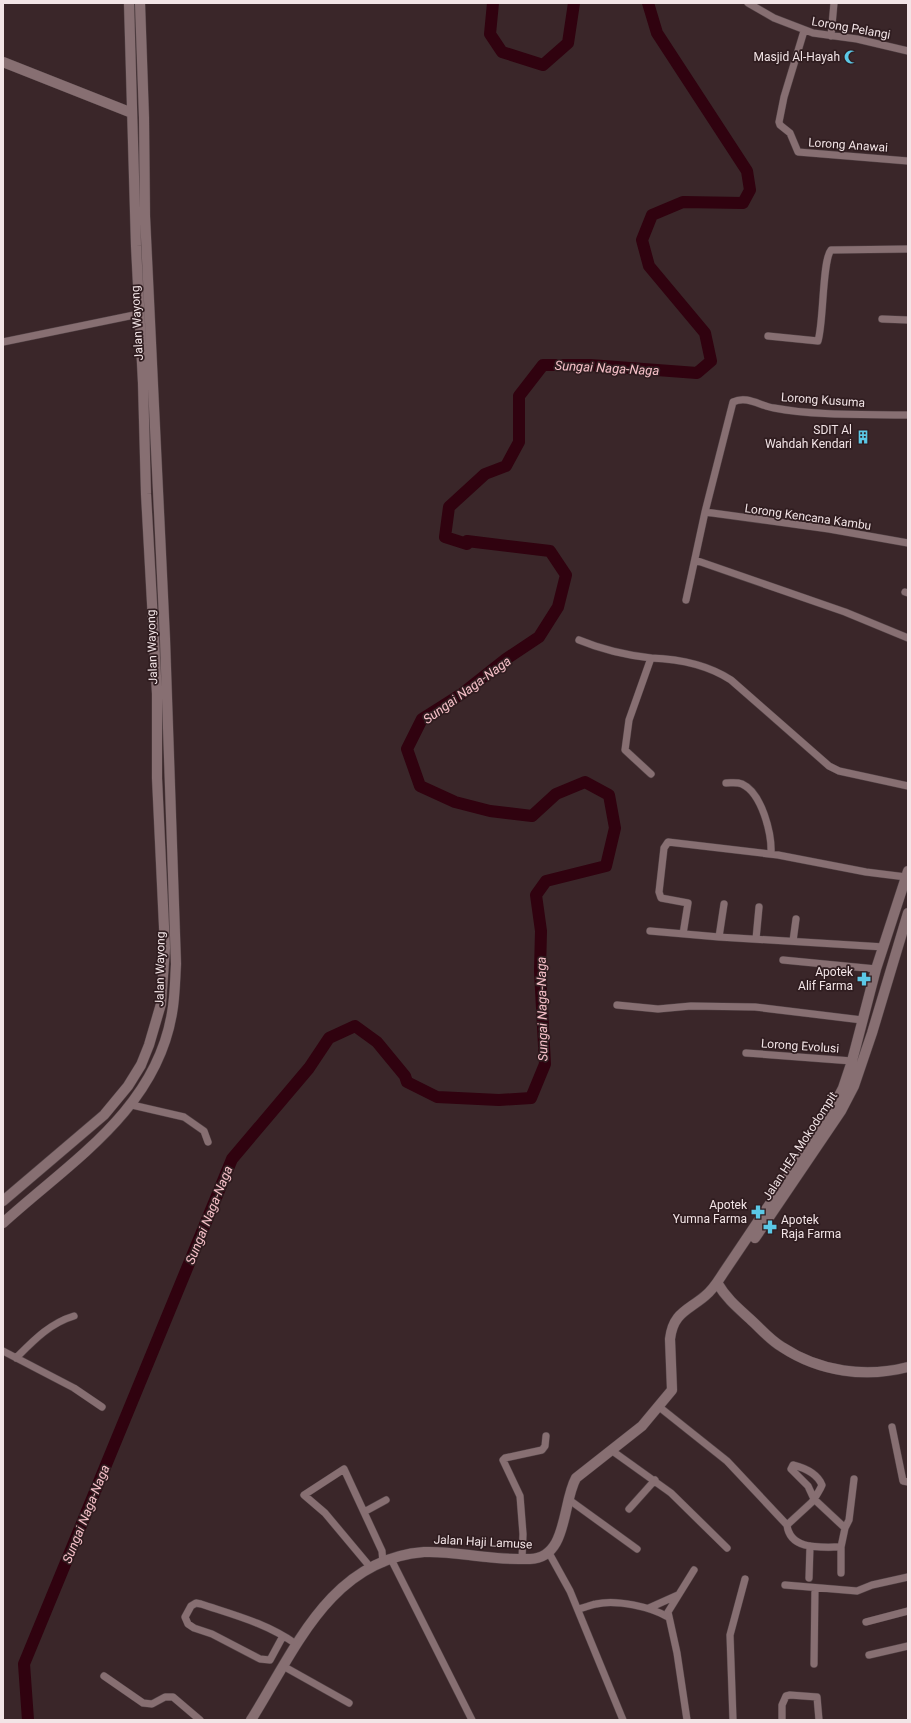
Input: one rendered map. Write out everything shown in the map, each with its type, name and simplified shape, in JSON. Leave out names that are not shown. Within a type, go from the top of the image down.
[{"type":"main road","name":"Jalan Wayong","points":[[3,1202],[104,1115],[128,1086],[141,1065],[162,1004],[165,948],[157,778],[157,694],[146,494],[129,3]]},
{"type":"main road","name":"Jalan Wayong","points":[[3,1223],[107,1132],[132,1105],[143,1088],[158,1059],[172,1014],[176,964],[165,640],[145,216],[144,118],[140,3]]},
{"type":"main road","points":[[3,62],[132,113]]},
{"type":"main road","name":"Jalan HEA Mokodompit","points":[[718,1284],[726,1269],[827,1119],[843,1088],[852,1061],[876,968],[905,890],[907,874]]},
{"type":"main road","name":"Jalan HEA Mokodompit","points":[[718,1284],[724,1281],[806,1165],[847,1098],[860,1070],[870,1041],[908,913]]},
{"type":"main road","points":[[718,1284],[738,1304],[788,1346],[806,1354],[827,1361],[866,1367],[894,1364],[908,1360]]},
{"type":"main road","points":[[718,1284],[729,1300],[767,1336],[782,1347],[805,1360],[854,1373],[884,1372],[908,1367]]},
{"type":"main road","name":"Jalan Haji Lamuse","points":[[251,1720],[296,1644],[313,1619],[333,1596],[371,1568],[387,1561],[411,1554],[432,1552],[522,1559],[537,1559],[549,1553],[557,1541],[562,1528],[571,1487],[576,1478],[642,1426],[672,1390],[669,1354],[670,1335],[673,1324],[680,1314],[704,1297],[718,1284]]},
{"type":"street","name":"Lorong Pelangi","points":[[748,3],[774,18],[804,31],[857,39],[908,51]]},
{"type":"street","points":[[831,36],[834,3]]},
{"type":"street","name":"Lorong Anawai","points":[[804,31],[784,97],[779,122],[780,125],[790,133],[798,152],[908,161]]},
{"type":"street","points":[[768,336],[815,342],[819,339],[827,258],[831,250],[908,249]]},
{"type":"street","points":[[3,342],[139,314]]},
{"type":"street","points":[[882,319],[908,320]]},
{"type":"street","name":"Lorong Kusuma","points":[[705,512],[730,406],[738,399],[771,408],[798,412],[908,415]]},
{"type":"street","points":[[686,600],[705,512]]},
{"type":"street","name":"Lorong Kencana Kambu","points":[[705,512],[829,529],[908,543]]},
{"type":"street","points":[[695,560],[838,610],[908,638]]},
{"type":"street","points":[[579,640],[604,650],[626,655],[667,658],[690,663],[720,673],[731,680],[829,766],[839,770],[908,786]]},
{"type":"street","points":[[651,658],[629,720],[625,745],[625,750],[629,755],[651,774]]},
{"type":"street","points":[[726,783],[737,783],[744,785],[756,798],[766,822],[771,854]]},
{"type":"street","points":[[683,934],[688,903],[661,898],[659,892],[664,848],[668,842],[771,854],[866,872],[907,874]]},
{"type":"street","points":[[719,937],[724,904]]},
{"type":"street","points":[[756,939],[759,907]]},
{"type":"street","points":[[793,941],[796,919]]},
{"type":"street","points":[[650,931],[719,937],[884,947]]},
{"type":"street","points":[[783,960],[876,968]]},
{"type":"street","points":[[617,1005],[658,1009],[691,1006],[755,1007],[862,1020]]},
{"type":"street","name":"Lorong Evolusi","points":[[746,1053],[852,1061]]},
{"type":"street","points":[[132,1105],[184,1117],[204,1131],[208,1142]]},
{"type":"street","points":[[16,1358],[52,1326],[62,1320],[74,1316]]},
{"type":"street","points":[[3,1351],[74,1388],[102,1408]]},
{"type":"street","points":[[658,1406],[727,1461],[787,1525],[788,1532],[795,1540],[810,1546],[841,1547]]},
{"type":"street","points":[[892,1427],[903,1481],[908,1482]]},
{"type":"street","points":[[522,1559],[520,1496],[502,1460],[505,1458],[542,1450],[546,1446],[546,1436]]},
{"type":"street","points":[[611,1450],[655,1480],[671,1493],[727,1548]]},
{"type":"street","points":[[787,1525],[814,1499],[822,1485],[817,1476],[793,1465],[791,1469],[808,1486],[814,1499],[845,1528]]},
{"type":"street","points":[[371,1568],[325,1513],[304,1495],[344,1469],[387,1561],[472,1720]]},
{"type":"street","points":[[841,1573],[841,1547],[845,1528],[849,1520],[854,1479]]},
{"type":"street","points":[[629,1509],[655,1480]]},
{"type":"street","points":[[568,1499],[637,1548]]},
{"type":"street","points":[[364,1512],[386,1500]]},
{"type":"street","points":[[809,1578],[810,1546]]},
{"type":"street","points":[[549,1553],[564,1577],[624,1720]]},
{"type":"street","points":[[687,1720],[677,1653],[668,1617],[669,1609],[694,1570]]},
{"type":"street","points":[[785,1585],[857,1591],[872,1585],[908,1577]]},
{"type":"street","points":[[733,1720],[730,1635],[745,1579]]},
{"type":"street","points":[[814,1664],[815,1588]]},
{"type":"street","points":[[649,1608],[678,1595]]},
{"type":"street","points":[[284,1636],[270,1660],[266,1660],[206,1631],[194,1628],[188,1624],[185,1617],[191,1606],[196,1603],[201,1604],[244,1617],[284,1636],[296,1644]]},
{"type":"street","points":[[578,1609],[604,1603],[649,1608],[668,1617]]},
{"type":"street","points":[[866,1622],[908,1611]]},
{"type":"street","points":[[869,1656],[908,1646]]},
{"type":"street","points":[[283,1666],[349,1703]]},
{"type":"street","points":[[104,1676],[143,1703],[152,1704],[165,1697],[173,1698],[200,1720]]},
{"type":"street","points":[[782,1720],[784,1701],[786,1696],[790,1695],[817,1696],[819,1720]]},
{"type":"waterway","name":"Sungai Naga-Naga","points":[[493,3],[490,34],[502,52],[543,65],[568,43],[574,3]]},
{"type":"waterway","name":"Sungai Naga-Naga","points":[[28,1720],[24,1664],[232,1159],[309,1068],[329,1038],[355,1026],[377,1042],[405,1076],[407,1082],[437,1097],[499,1100],[531,1098],[545,1064],[540,971],[541,931],[536,895],[546,881],[606,866],[615,828],[609,795],[585,782],[556,794],[532,816],[490,811],[455,802],[420,786],[407,749],[422,719],[463,693],[506,659],[539,637],[558,607],[566,575],[550,551],[467,541],[467,544],[445,537],[449,507],[485,474],[506,466],[519,442],[519,396],[543,365],[590,365],[697,373],[711,361],[705,333],[649,266],[642,240],[652,215],[683,202],[743,203],[750,190],[747,171],[657,33],[648,3]]},
{"type":"place","name":"Masjid Al-Hayah","points":[[851,57]]},
{"type":"place","name":"SDIT Al Wahdah Kendari","points":[[863,437]]},
{"type":"place","name":"Apotek Alif Farma","points":[[864,979]]},
{"type":"place","name":"Apotek Yumna Farma","points":[[758,1212]]},
{"type":"place","name":"Apotek Raja Farma","points":[[770,1227]]}]
